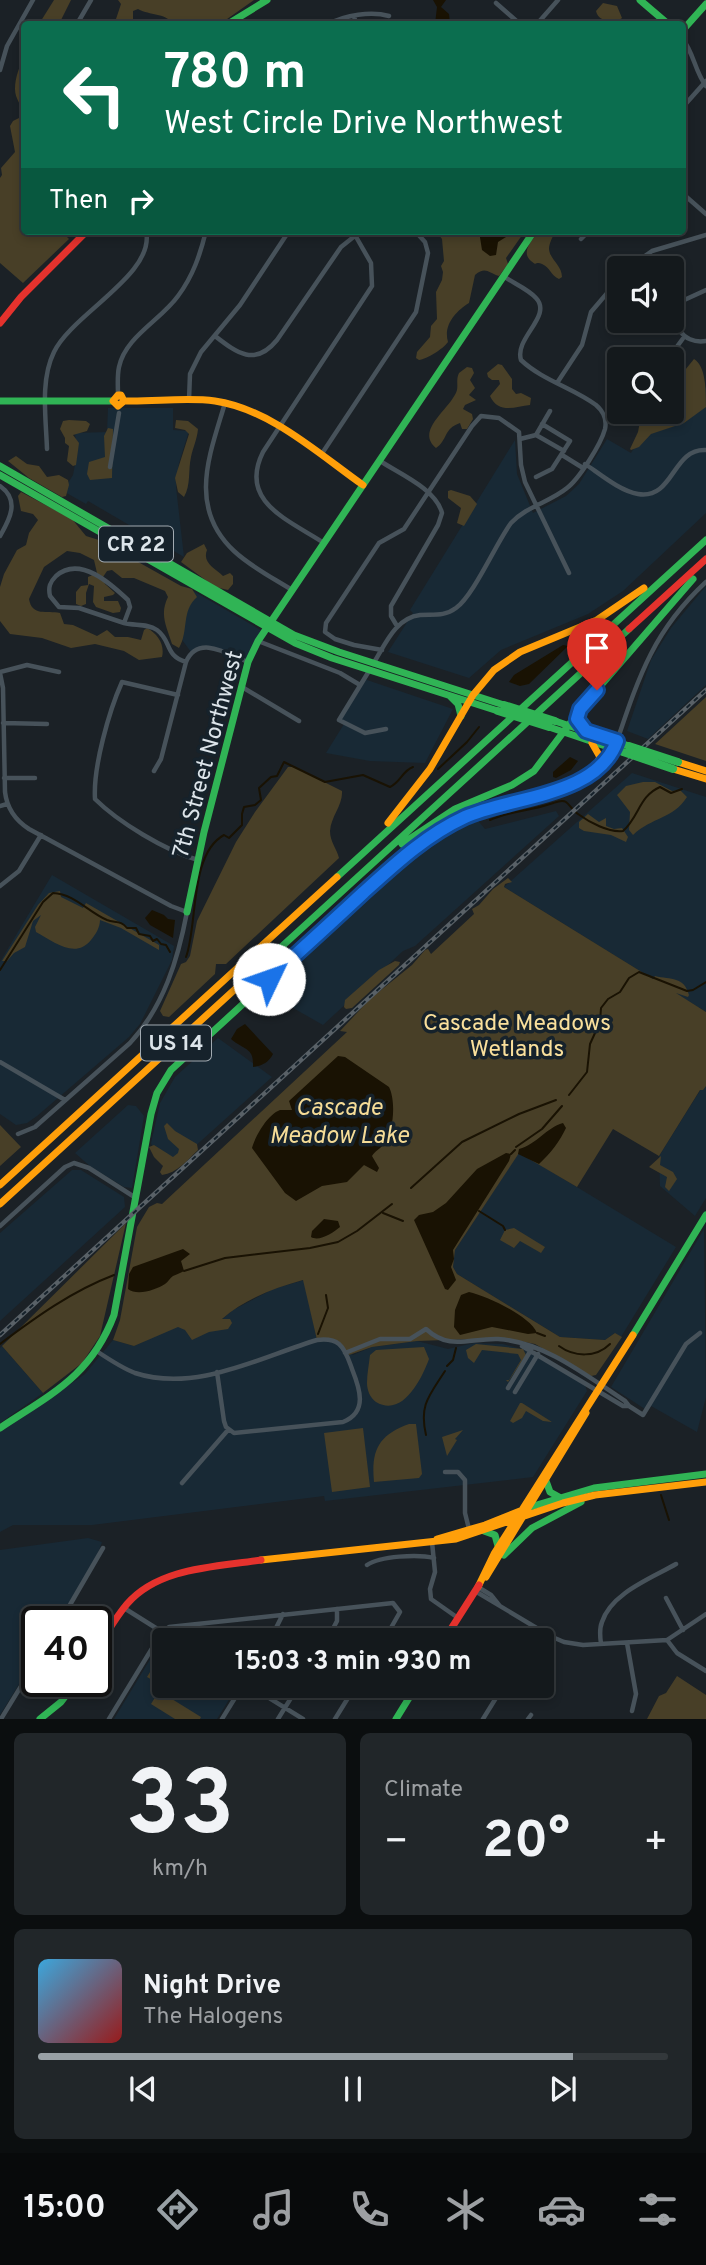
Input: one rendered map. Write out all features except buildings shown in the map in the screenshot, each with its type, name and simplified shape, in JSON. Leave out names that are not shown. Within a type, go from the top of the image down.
[{"type":"main road","points":[[237,21],[267,0]]},
{"type":"main road","points":[[640,0],[664,21]]},
{"type":"main road","points":[[686,26],[706,4]]},
{"type":"main road","points":[[0,323],[21,297],[83,235]]},
{"type":"main road","name":"7th Street Northwest","points":[[187,912],[248,662],[258,640],[531,235]]},
{"type":"main road","points":[[0,401],[225,403],[250,411],[279,428],[363,485]]},
{"type":"main road","name":"CR 22","points":[[0,466],[269,625]]},
{"type":"main road","name":"CR 22","points":[[0,475],[269,625],[450,696],[470,699]]},
{"type":"main road","points":[[325,889],[407,800],[436,759],[470,699],[489,675],[510,657],[579,629],[610,613],[704,541]]},
{"type":"main road","name":"US 14","points":[[0,1185],[704,541]]},
{"type":"main road","name":"US 14","points":[[0,1204],[706,559]]},
{"type":"main road","points":[[352,883],[442,816],[527,777],[543,761],[580,709],[706,565]]},
{"type":"main road","name":"CR 22","points":[[371,666],[552,724],[590,741],[615,745]]},
{"type":"main road","points":[[450,696],[460,706],[460,717]]},
{"type":"main road","points":[[580,709],[578,721],[586,731]]},
{"type":"main road","name":"CR 22","points":[[565,729],[586,731],[615,745],[676,765]]},
{"type":"main road","points":[[590,741],[599,754],[593,772]]},
{"type":"main road","points":[[0,1428],[87,1367],[108,1333],[114,1315],[154,1102],[163,1082],[177,1063],[399,861],[429,837],[471,814],[573,784],[607,760],[615,745]]},
{"type":"main road","points":[[676,765],[706,771]]},
{"type":"main road","points":[[676,765],[706,779]]},
{"type":"main road","points":[[494,1554],[705,1220]]},
{"type":"main road","points":[[530,1507],[599,1388]]},
{"type":"main road","points":[[112,1626],[124,1608],[150,1586],[186,1570],[287,1556],[456,1539],[482,1532],[520,1515],[530,1507],[559,1497],[605,1486],[706,1474]]},
{"type":"main road","points":[[546,1481],[550,1492],[559,1497]]},
{"type":"main road","points":[[432,1541],[595,1495],[706,1482]]},
{"type":"main road","points":[[476,1589],[512,1546],[532,1528],[595,1495]]},
{"type":"main road","points":[[491,1570],[520,1515]]},
{"type":"main road","points":[[452,1628],[476,1589],[498,1544],[497,1537],[491,1532],[482,1532]]},
{"type":"main road","points":[[44,1718],[65,1697]]},
{"type":"main road","points":[[396,1719],[409,1698]]},
{"type":"street","points":[[21,21],[33,0]]},
{"type":"street","points":[[79,21],[91,0]]},
{"type":"street","points":[[540,21],[558,0]]},
{"type":"street","points":[[496,3],[517,21]]},
{"type":"street","points":[[338,21],[371,14],[389,16]]},
{"type":"street","points":[[354,16],[355,21]]},
{"type":"street","points":[[0,70],[7,46],[21,21]]},
{"type":"street","points":[[686,44],[705,84],[686,104]]},
{"type":"street","points":[[686,196],[706,214]]},
{"type":"street","points":[[47,449],[47,371],[57,345],[137,265],[146,248],[146,235]]},
{"type":"street","points":[[110,467],[118,403],[118,374],[122,359],[133,342],[178,296],[198,261],[205,235]]},
{"type":"street","points":[[189,401],[192,370],[201,352],[244,298],[286,235]]},
{"type":"street","points":[[215,335],[243,354],[255,356],[267,351],[341,247],[355,235],[371,263],[372,286],[279,428],[259,461],[255,478],[258,492],[272,508],[324,543]]},
{"type":"street","points":[[320,456],[416,312],[428,253],[419,235]]},
{"type":"street","points":[[581,239],[585,235]]},
{"type":"street","points":[[645,256],[652,251],[706,235]]},
{"type":"street","points":[[386,729],[365,733],[340,720],[397,626],[411,617],[442,615],[458,607],[511,523],[523,512],[566,489],[603,435],[605,423],[600,410],[522,360],[519,350],[540,313],[540,304],[536,298],[503,276]]},
{"type":"street","points":[[706,290],[685,298],[677,310],[677,326],[684,337],[694,341],[706,341]]},
{"type":"street","points":[[557,383],[584,340],[589,316],[607,294]]},
{"type":"street","points":[[677,347],[684,337]]},
{"type":"street","points":[[225,403],[207,468],[205,490],[209,511],[217,530],[234,551],[292,590]]},
{"type":"street","points":[[480,408],[481,416]]},
{"type":"street","points":[[520,439],[536,435],[550,411]]},
{"type":"street","points":[[382,650],[335,639],[326,632],[327,621],[379,543],[401,531],[481,416],[489,415],[512,425],[519,432],[522,473],[535,506],[569,573]]},
{"type":"street","points":[[536,477],[552,469],[570,441],[542,424]]},
{"type":"street","points":[[536,435],[584,466],[632,492],[645,494],[665,485],[687,455],[706,450]]},
{"type":"street","points":[[380,461],[428,492],[440,506],[441,519],[391,606],[391,616],[397,626]]},
{"type":"street","points":[[0,486],[7,492],[12,507],[10,519],[0,536]]},
{"type":"street","points":[[124,623],[130,607],[128,600],[94,573],[83,569],[68,570],[59,574],[50,584],[51,599],[59,607],[79,608],[124,623],[146,625],[164,638],[172,655],[186,662]]},
{"type":"street","points":[[615,745],[653,646],[675,615],[706,582]]},
{"type":"street","points":[[258,640],[340,673],[360,685]]},
{"type":"street","points":[[154,771],[161,759],[186,662],[195,648],[205,646],[248,662]]},
{"type":"street","points":[[59,671],[27,665],[0,673],[7,804],[20,823],[171,906],[187,912]]},
{"type":"street","points":[[178,695],[122,682],[114,702],[98,766],[95,799],[115,817],[179,853],[198,860]]},
{"type":"street","points":[[242,687],[299,721]]},
{"type":"street","points":[[3,723],[47,724]]},
{"type":"street","points":[[4,778],[34,778]]},
{"type":"street","points":[[0,806],[7,804]]},
{"type":"street","points":[[0,886],[19,872],[41,835]]},
{"type":"street","name":"7th Street Northwest","points":[[18,1134],[35,1128],[130,1042],[148,1019],[176,961],[187,912]]},
{"type":"street","points":[[0,1062],[65,1100]]},
{"type":"street","points":[[0,1226],[65,1167],[74,1163],[89,1168],[136,1198]]},
{"type":"street","points":[[345,1353],[380,1339],[410,1339],[426,1329],[444,1342],[491,1339],[512,1341],[539,1352],[599,1388],[623,1406],[629,1406],[643,1415],[686,1344],[700,1333]]},
{"type":"street","points":[[98,1352],[125,1369],[154,1377],[180,1379],[217,1372],[323,1339],[337,1342],[345,1353],[361,1401],[358,1410],[343,1422],[240,1434],[228,1430],[223,1421],[217,1372]]},
{"type":"street","points":[[508,1388],[532,1349]]},
{"type":"street","points":[[515,1392],[539,1352]]},
{"type":"street","points":[[181,1483],[228,1430]]},
{"type":"street","points":[[445,1472],[458,1472],[465,1480],[465,1513],[469,1529]]},
{"type":"street","points":[[432,1541],[435,1572],[430,1589],[431,1599],[458,1618]]},
{"type":"street","points":[[69,1606],[103,1548]]},
{"type":"street","points":[[367,1565],[375,1560],[416,1556],[434,1558]]},
{"type":"street","points":[[601,1644],[601,1622],[610,1607],[635,1588],[676,1564]]},
{"type":"street","points":[[476,1589],[491,1595],[500,1606],[557,1639],[579,1644],[667,1640],[706,1614]]},
{"type":"street","points":[[666,1598],[683,1630]]},
{"type":"street","points":[[171,1628],[393,1603],[399,1610],[399,1615],[391,1628]]},
{"type":"street","points":[[124,1608],[156,1628]]},
{"type":"street","points":[[333,1628],[337,1621],[337,1608]]},
{"type":"street","points":[[276,1628],[283,1614]]},
{"type":"street","points":[[667,1640],[677,1653],[706,1671]]},
{"type":"street","points":[[627,1643],[636,1690],[632,1711]]},
{"type":"street","points":[[109,1719],[152,1648]]},
{"type":"street","points":[[1,1719],[21,1686]]},
{"type":"street","points":[[222,1719],[236,1698]]},
{"type":"street","points":[[268,1698],[303,1719]]},
{"type":"street","points":[[278,1719],[291,1698]]},
{"type":"street","points":[[335,1719],[348,1698]]},
{"type":"street","points":[[483,1719],[496,1698]]},
{"type":"shaded area","points":[[706,387],[706,513],[623,591],[588,614],[501,650],[469,678],[388,652],[413,613],[410,610],[515,440],[517,474],[533,513],[566,496],[579,484],[607,439],[631,453],[649,424],[684,424],[684,403]]},
{"type":"shaded area","points":[[108,408],[173,408],[173,430],[189,431],[179,463],[176,487],[184,557],[88,501],[86,504],[63,491],[73,475],[77,454],[75,433],[107,432]]},
{"type":"shaded area","points":[[706,586],[706,685],[648,739],[627,731],[651,660],[671,628]]},
{"type":"shaded area","points":[[188,588],[264,632],[248,662],[211,648],[198,647],[191,652],[180,637]]},
{"type":"shaded area","points":[[364,679],[453,709],[425,763],[370,761],[326,753],[344,724],[339,720]]},
{"type":"shaded area","points":[[632,773],[706,797],[706,1012],[504,887]]},
{"type":"shaded area","points":[[556,811],[559,816],[415,946],[403,951],[323,1025],[265,992],[398,867],[439,835],[475,817],[485,829]]},
{"type":"shaded area","points":[[52,875],[174,946],[172,960],[140,1024],[129,1037],[37,1116],[27,1123],[16,1125],[0,1114],[0,962]]},
{"type":"shaded area","points":[[218,1038],[272,1077],[172,1167],[153,1149],[151,1143],[160,1103],[175,1077]]},
{"type":"shaded area","points":[[706,1081],[706,1198],[695,1216],[660,1186],[659,1156]]},
{"type":"shaded area","points":[[128,1105],[136,1106],[144,1116],[132,1188],[124,1187],[91,1167],[75,1153]]},
{"type":"shaded area","points":[[519,1152],[676,1247],[621,1337],[615,1333],[605,1340],[560,1337],[457,1274],[453,1267],[455,1250]]},
{"type":"shaded area","points":[[72,1170],[81,1170],[124,1197],[125,1207],[0,1321],[0,1233]]},
{"type":"shaded area","points":[[704,1229],[706,1397],[697,1432],[651,1406],[648,1411],[611,1387]]},
{"type":"shaded area","points":[[304,1280],[317,1340],[331,1340],[353,1355],[372,1347],[417,1341],[448,1349],[474,1343],[503,1344],[525,1350],[585,1385],[587,1391],[533,1477],[325,1501],[324,1496],[92,1525],[13,1525],[0,1532],[0,1432],[85,1374],[113,1340],[134,1346],[178,1325],[211,1328],[233,1310],[273,1289]]},
{"type":"shaded area","points":[[2,1346],[43,1393],[0,1423],[0,1348]]},
{"type":"shaded area","points":[[88,1538],[102,1542],[96,1559],[67,1606],[21,1606],[21,1681],[0,1715],[0,1550]]},
{"type":"shaded area","points":[[152,1656],[152,1698],[230,1698],[217,1719],[114,1719]]},
{"type":"green space","points":[[54,0],[71,0],[60,21],[41,21]]},
{"type":"green space","points":[[118,0],[254,0],[224,21],[170,21],[138,9],[133,11],[133,21],[115,21],[121,4]]},
{"type":"green space","points":[[603,3],[617,6],[622,18],[608,20],[599,17],[596,11]]},
{"type":"green space","points":[[21,64],[21,109],[15,89]]},
{"type":"green space","points":[[21,117],[21,235],[65,235],[69,239],[23,283],[0,263],[0,178],[1,168],[15,152],[10,126]]},
{"type":"green space","points":[[439,235],[522,235],[506,258],[508,264],[499,276],[485,271],[475,275],[469,303],[455,314],[449,324],[448,342],[435,353],[419,360],[416,358],[417,352],[430,337],[431,326],[437,319],[436,292],[442,280],[441,266],[444,261],[442,239]]},
{"type":"green space","points":[[536,235],[553,235],[549,249],[562,277],[559,279],[554,276],[545,265],[535,264],[527,254]]},
{"type":"green space","points":[[694,359],[698,362],[703,373],[706,407],[684,423],[684,371]]},
{"type":"green space","points":[[498,364],[502,365],[512,379],[512,389],[516,394],[521,393],[531,398],[530,405],[507,408],[493,402],[490,396],[500,384],[499,380],[488,377],[487,373]]},
{"type":"green space","points":[[467,367],[472,368],[474,373],[470,380],[475,388],[469,395],[476,400],[465,405],[463,409],[472,414],[473,419],[467,429],[462,429],[460,423],[451,428],[436,448],[430,441],[432,426],[454,397],[459,373]]},
{"type":"green space","points":[[176,420],[188,421],[198,429],[191,457],[188,488],[184,497],[178,492],[175,478],[189,434],[185,430],[175,428]]},
{"type":"green space","points":[[63,421],[86,421],[90,424],[87,431],[73,435],[79,443],[76,465],[73,466],[67,461],[69,446],[65,443],[60,429]]},
{"type":"green space","points":[[640,424],[681,424],[651,434],[639,447],[631,450]]},
{"type":"green space","points":[[108,428],[113,429],[112,478],[90,480],[87,474],[89,462],[105,457],[104,436]]},
{"type":"green space","points":[[16,456],[27,464],[39,466],[47,477],[59,475],[68,480],[66,496],[62,497],[29,478],[8,461]]},
{"type":"green space","points":[[448,491],[470,496],[477,504],[464,526],[457,523],[461,508],[448,498]]},
{"type":"green space","points":[[21,492],[72,519],[86,536],[99,540],[181,586],[192,589],[197,597],[189,608],[179,648],[172,644],[165,621],[164,610],[168,597],[165,591],[134,578],[122,578],[112,570],[107,571],[103,577],[105,584],[115,593],[104,597],[104,601],[118,601],[120,612],[113,613],[96,607],[93,602],[94,586],[89,584],[86,604],[76,604],[76,592],[81,586],[88,585],[88,577],[97,573],[94,560],[80,553],[67,551],[44,567],[29,599],[33,608],[41,612],[60,613],[64,624],[73,625],[97,636],[107,630],[115,637],[141,640],[147,628],[160,640],[162,657],[139,660],[124,651],[95,644],[71,648],[42,638],[10,634],[0,621],[0,587],[17,550],[26,545],[29,533],[38,520],[33,514],[21,511],[18,496]]},
{"type":"green space","points":[[204,544],[210,565],[223,576],[230,573],[233,576],[233,584],[228,590],[215,587],[181,562],[187,553]]},
{"type":"green space","points":[[706,697],[706,761],[655,744]]},
{"type":"green space","points":[[288,767],[294,767],[342,791],[330,831],[339,858],[226,964],[216,964],[215,974],[169,1017],[163,1016],[160,1011],[181,964],[190,956],[197,921],[236,842]]},
{"type":"green space","points":[[655,782],[672,791],[680,790],[687,797],[675,810],[633,835],[629,830],[630,812],[617,795],[626,786]]},
{"type":"green space","points":[[588,814],[599,822],[606,818],[606,826],[622,828],[628,837],[626,842],[611,835],[579,828],[579,822]]},
{"type":"green space","name":"Cascade Meadows Wetlands","points":[[508,878],[512,882],[504,887],[653,979],[655,976],[680,982],[689,995],[688,997],[676,993],[706,1012],[706,1086],[700,1090],[659,1156],[613,1129],[577,1187],[519,1153],[455,1250],[453,1267],[457,1274],[560,1337],[605,1340],[615,1333],[622,1337],[596,1375],[591,1376],[535,1344],[504,1338],[417,1341],[372,1347],[349,1355],[335,1341],[317,1340],[303,1280],[240,1306],[222,1319],[230,1319],[232,1323],[228,1329],[209,1332],[192,1340],[185,1330],[178,1327],[134,1346],[113,1340],[120,1320],[137,1227],[149,1207],[162,1204],[347,1032],[340,1031],[370,999],[412,965],[425,950],[428,949],[431,954],[474,914],[472,909]]},
{"type":"green space","points":[[60,891],[61,897],[83,908],[86,903],[159,945],[159,950],[121,928],[100,920],[96,933],[85,946],[71,949],[64,947],[36,932],[35,927],[41,915],[33,921],[25,947],[7,961],[2,961],[38,905],[49,893]]},
{"type":"green space","points":[[395,961],[400,962],[399,965],[352,1008],[344,1007],[345,1000],[379,970]]},
{"type":"green space","points":[[167,1123],[197,1144],[198,1150],[177,1169],[162,1175],[160,1172],[163,1166],[149,1147],[154,1145],[173,1157],[178,1153],[179,1149],[168,1139],[164,1126]]},
{"type":"green space","points":[[0,1125],[21,1147],[0,1166]]},
{"type":"green space","points":[[661,1156],[660,1165],[673,1172],[677,1179],[669,1191],[665,1187],[667,1177],[649,1167]]},
{"type":"green space","points":[[126,1223],[100,1336],[82,1363],[43,1393],[2,1346]]},
{"type":"green space","points":[[514,1228],[545,1247],[541,1253],[520,1241],[514,1248],[500,1240],[505,1230]]},
{"type":"green space","points":[[476,1344],[523,1349],[526,1355],[508,1382],[506,1380],[509,1380],[521,1360],[518,1354],[482,1350],[474,1363],[468,1358],[466,1350]]},
{"type":"green space","points":[[424,1347],[429,1359],[410,1394],[395,1405],[386,1406],[376,1402],[369,1394],[367,1386],[370,1355],[376,1350]]},
{"type":"green space","points":[[520,1403],[552,1422],[543,1421],[526,1411],[522,1418],[513,1423],[510,1421]]},
{"type":"green space","points":[[409,1424],[416,1424],[422,1474],[419,1478],[374,1482],[374,1461],[379,1446],[390,1433]]},
{"type":"green space","points":[[363,1428],[370,1487],[332,1492],[324,1433]]},
{"type":"green space","points":[[463,1430],[455,1439],[457,1440],[447,1456],[442,1437]]},
{"type":"green space","points":[[677,1676],[706,1695],[706,1719],[647,1719],[659,1696],[666,1693]]},
{"type":"green space","points":[[155,1698],[170,1698],[201,1717],[175,1719],[151,1704]]},
{"type":"water","points":[[433,0],[446,0],[441,7],[449,14],[450,21],[435,21],[437,7]]},
{"type":"water","points":[[480,235],[506,235],[498,242],[496,255],[490,256],[482,250]]},
{"type":"water","points":[[563,645],[568,646],[529,684],[520,686],[509,682],[514,675]]},
{"type":"water","points":[[570,757],[578,761],[571,770],[553,777],[553,772]]},
{"type":"water","points":[[152,910],[175,920],[173,938],[150,925],[145,918]]},
{"type":"water","points":[[245,1024],[273,1054],[259,1066],[253,1067],[252,1056],[248,1050],[231,1039],[237,1029]]},
{"type":"water","name":"Cascade Meadow Lake","points":[[338,1056],[345,1057],[389,1087],[393,1108],[390,1132],[384,1144],[372,1156],[379,1168],[377,1172],[364,1165],[347,1182],[322,1186],[296,1201],[285,1193],[252,1148],[266,1121],[280,1110],[292,1110],[289,1101]]},
{"type":"water","points":[[563,1123],[566,1128],[561,1138],[539,1164],[518,1154],[519,1149]]},
{"type":"water","points":[[506,1153],[511,1154],[509,1161],[453,1250],[451,1267],[456,1280],[448,1290],[445,1289],[414,1220],[446,1203],[477,1169]]},
{"type":"water","points":[[324,1219],[338,1221],[340,1227],[322,1238],[311,1237],[312,1231]]},
{"type":"water","points":[[183,1249],[190,1254],[181,1261],[184,1271],[152,1290],[136,1292],[128,1289],[129,1274],[133,1267]]},
{"type":"water","points":[[469,1292],[497,1302],[517,1314],[537,1333],[528,1334],[492,1327],[460,1335],[454,1327],[455,1310],[461,1295]]},
{"type":"waterway","points":[[438,769],[479,727]]},
{"type":"waterway","points":[[186,957],[196,891],[205,858],[213,844],[224,835],[229,838],[242,825],[244,807],[255,805],[261,800],[259,788],[271,777],[277,776],[284,762],[325,782],[363,775],[390,787],[413,767]]},
{"type":"waterway","points":[[490,820],[562,801],[593,823],[606,829],[623,831],[653,791],[660,787],[671,793],[682,789]]},
{"type":"waterway","points":[[0,970],[43,902],[53,893],[75,900],[107,920],[127,928],[136,928],[139,934],[150,936],[153,941],[157,939],[166,945],[170,952]]},
{"type":"waterway","points":[[569,1095],[587,1072],[590,1044],[600,1022],[601,1008],[608,999],[620,992],[629,978],[639,972],[687,991],[706,982]]},
{"type":"waterway","points":[[411,1188],[462,1142],[519,1114],[556,1100]]},
{"type":"waterway","points":[[516,1147],[542,1129],[562,1106]]},
{"type":"waterway","points":[[511,1154],[515,1150]]},
{"type":"waterway","points":[[184,1271],[225,1258],[338,1242],[392,1204]]},
{"type":"waterway","points":[[479,1211],[505,1230]]},
{"type":"waterway","points":[[383,1213],[403,1221]]},
{"type":"waterway","points":[[0,1344],[69,1297],[114,1275]]},
{"type":"waterway","points":[[318,1334],[328,1308],[326,1295]]},
{"type":"waterway","points":[[537,1333],[545,1336]]},
{"type":"waterway","points":[[559,1346],[578,1354],[592,1354],[610,1344]]},
{"type":"waterway","points":[[447,1366],[453,1360],[456,1348]]},
{"type":"waterway","points":[[426,1435],[424,1416],[427,1401],[445,1371]]},
{"type":"waterway","points":[[661,1495],[669,1520]]},
{"type":"railway","points":[[0,1335],[706,690]]},
{"type":"traffic: fast","points":[[233,21],[267,0]]},
{"type":"traffic: fast","points":[[640,0],[664,21]]},
{"type":"traffic: fast","points":[[686,26],[706,4]]},
{"type":"traffic: fast","points":[[187,912],[204,832],[248,662],[258,641],[531,235]]},
{"type":"traffic: fast","points":[[0,401],[113,401]]},
{"type":"traffic: fast","points":[[0,466],[294,635],[504,705]]},
{"type":"traffic: fast","points":[[0,475],[295,643],[332,658],[498,711]]},
{"type":"traffic: fast","points":[[337,877],[706,540]]},
{"type":"traffic: fast","points":[[402,844],[455,809],[512,785],[534,771],[583,706],[693,579]]},
{"type":"traffic: fast","points":[[267,960],[629,629]]},
{"type":"traffic: fast","points":[[450,696],[458,704],[461,716]]},
{"type":"traffic: fast","points":[[504,705],[555,721]]},
{"type":"traffic: fast","points":[[498,711],[549,727]]},
{"type":"traffic: fast","points":[[555,721],[629,746]]},
{"type":"traffic: fast","points":[[549,727],[623,752]]},
{"type":"traffic: fast","points":[[629,746],[678,762]]},
{"type":"traffic: fast","points":[[623,752],[673,769]]},
{"type":"traffic: fast","points":[[0,1428],[68,1382],[94,1354],[105,1336],[114,1315],[157,1093],[171,1070],[267,982]]},
{"type":"traffic: fast","points":[[633,1335],[706,1215]]},
{"type":"traffic: fast","points":[[530,1507],[594,1488],[706,1474]]},
{"type":"traffic: fast","points":[[546,1481],[550,1492],[559,1497]]},
{"type":"traffic: fast","points":[[504,1555],[532,1528],[581,1502]]},
{"type":"traffic: fast","points":[[484,1531],[495,1535],[498,1546]]},
{"type":"traffic: fast","points":[[40,1719],[65,1697]]},
{"type":"traffic: fast","points":[[396,1719],[409,1698]]},
{"type":"traffic: slow","points":[[124,401],[121,395],[113,401],[118,406],[124,401],[192,399],[215,401],[255,413],[293,434],[363,485]]},
{"type":"traffic: slow","points":[[388,823],[430,769],[473,695],[494,670],[520,652],[597,620],[644,588]]},
{"type":"traffic: slow","points":[[579,713],[578,721],[586,731]]},
{"type":"traffic: slow","points":[[592,743],[600,757],[593,772]]},
{"type":"traffic: slow","points":[[267,982],[417,846],[455,822],[476,813],[563,788],[600,764],[615,746]]},
{"type":"traffic: slow","points":[[678,762],[706,771]]},
{"type":"traffic: slow","points":[[673,769],[706,779]]},
{"type":"traffic: slow","points":[[0,1185],[337,877]]},
{"type":"traffic: slow","points":[[0,1204],[267,960]]},
{"type":"traffic: slow","points":[[478,1587],[494,1554],[633,1335]]},
{"type":"traffic: slow","points":[[486,1577],[586,1413]]},
{"type":"traffic: slow","points":[[261,1560],[456,1539],[595,1495],[706,1482]]},
{"type":"traffic: slow","points":[[437,1539],[520,1511]]},
{"type":"traffic: jam","points":[[0,323],[21,297],[83,235]]},
{"type":"traffic: jam","points":[[629,629],[706,559]]},
{"type":"traffic: jam","points":[[112,1626],[127,1604],[155,1582],[207,1567],[261,1560]]},
{"type":"traffic: jam","points":[[452,1628],[479,1585]]},
{"type":"route","points":[[269,979],[407,853],[429,837],[486,809],[573,784],[602,765],[612,753],[617,741],[586,731],[577,719],[580,709],[597,690]]}]
